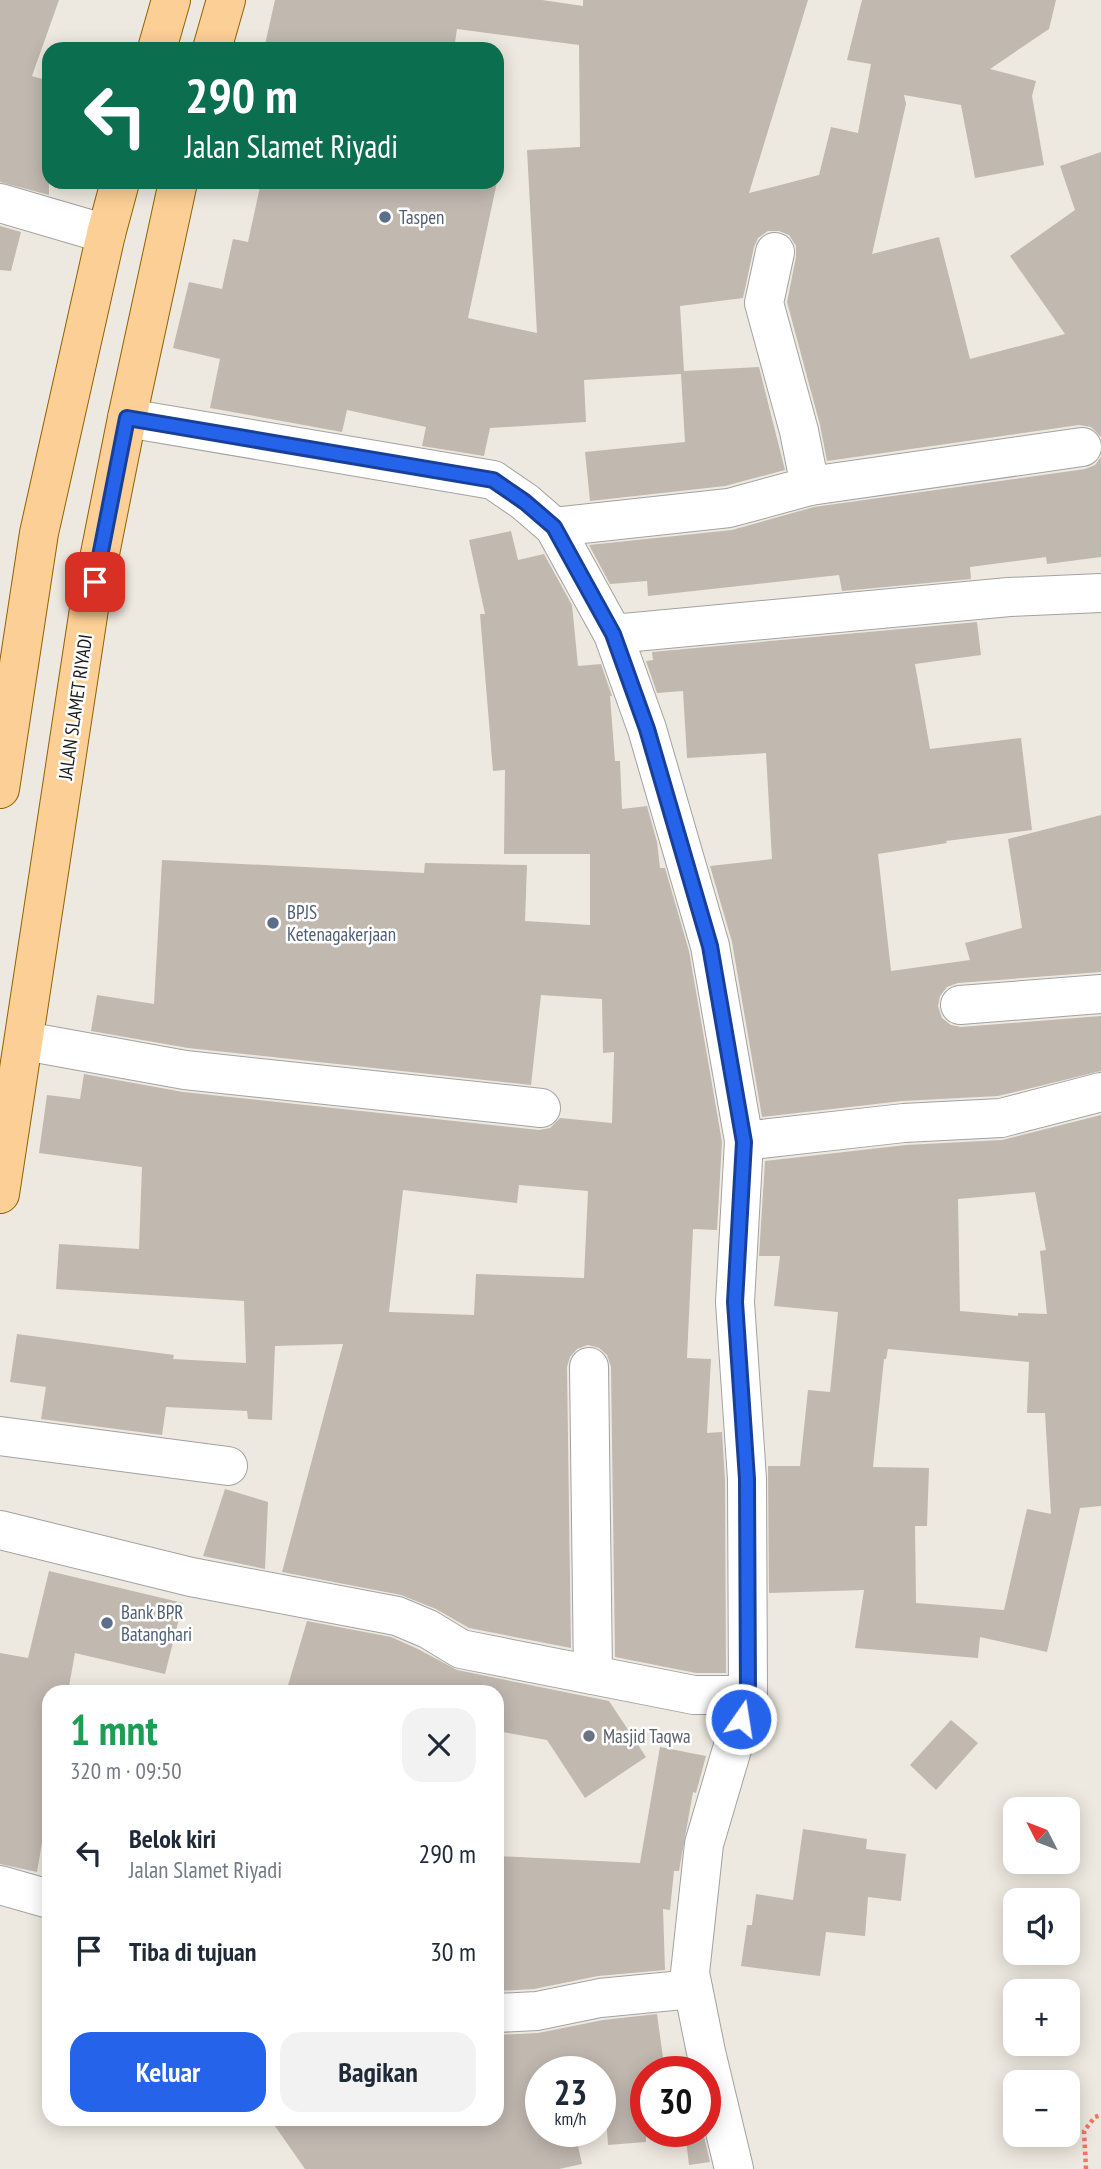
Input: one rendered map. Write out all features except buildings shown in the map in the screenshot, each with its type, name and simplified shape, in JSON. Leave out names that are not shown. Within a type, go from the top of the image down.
[{"type":"main road","points":[[159,42],[171,0]]},
{"type":"main road","points":[[214,42],[226,0]]},
{"type":"main road","points":[[0,789],[40,533],[118,189]]},
{"type":"main road","name":"JALAN SLAMET RIYADI","points":[[0,1195],[89,609],[176,189]]},
{"type":"street","points":[[0,203],[106,234]]},
{"type":"street","points":[[775,252],[764,303],[799,431],[810,485]]},
{"type":"street","points":[[127,418],[493,480],[525,502],[554,527],[613,634],[647,729],[710,946],[744,1142],[735,1302],[747,1479],[748,1695],[704,1844],[690,1973],[734,2169]]},
{"type":"street","points":[[554,527],[729,508],[810,485],[1082,447]]},
{"type":"street","points":[[613,634],[1009,597],[1101,593]]},
{"type":"street","points":[[960,1005],[1101,994]]},
{"type":"street","points":[[25,1041],[185,1070],[541,1108]]},
{"type":"street","points":[[744,1142],[904,1123],[1001,1118],[1101,1092]]},
{"type":"street","points":[[589,1367],[593,1675]]},
{"type":"street","points":[[0,1436],[228,1466]]},
{"type":"street","points":[[0,1530],[191,1577],[397,1616],[428,1629],[461,1649],[694,1695],[748,1695]]},
{"type":"street","points":[[0,1885],[42,1897]]},
{"type":"street","points":[[504,2013],[537,2011],[600,1998],[693,1989]]},
{"type":"path","points":[[1086,2169],[1084,2131],[1095,2117],[1101,2115]]},
{"type":"place","name":"Taspen","points":[[385,217]]},
{"type":"place","name":"BPJS Ketenagakerjaan","points":[[273,923]]},
{"type":"place","name":"Bank BPR Batanghari","points":[[107,1623]]},
{"type":"place","name":"Masjid Taqwa","points":[[589,1736]]},
{"type":"route","points":[[95,582],[127,418],[493,480],[525,502],[554,527],[613,634],[647,729],[710,946],[744,1142],[735,1302],[747,1479],[748,1695],[741,1719]]}]
